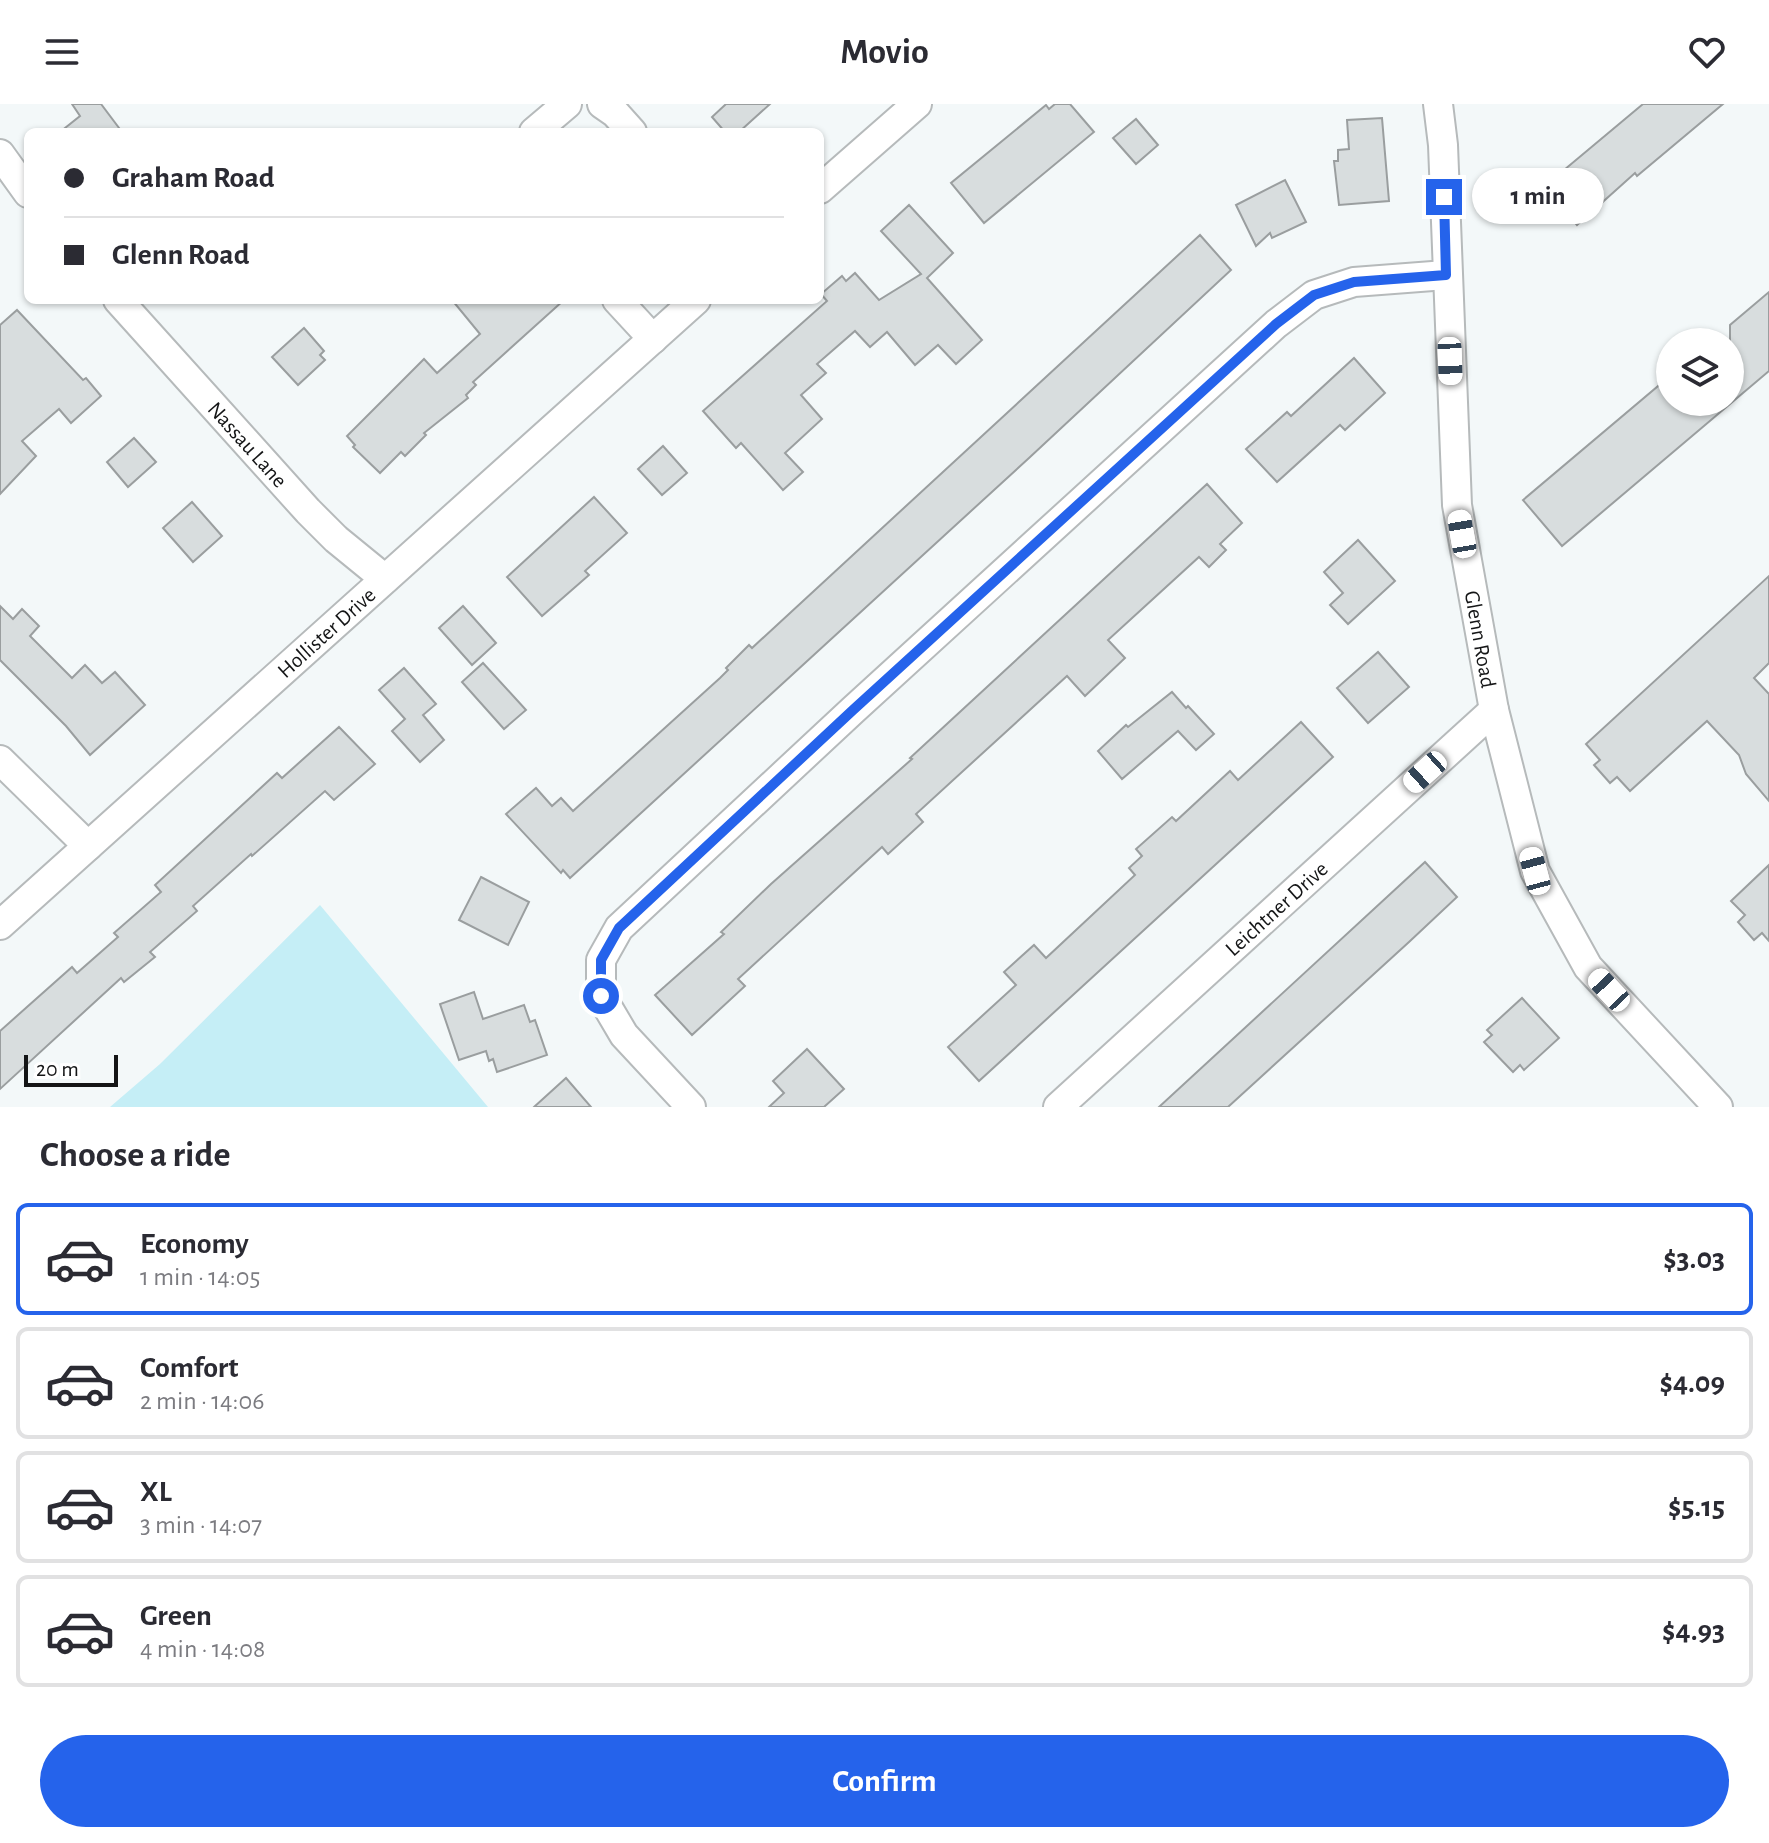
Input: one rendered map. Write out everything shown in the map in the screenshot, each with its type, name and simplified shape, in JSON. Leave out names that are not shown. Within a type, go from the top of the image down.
[{"type":"street","points":[[539,128],[567,104]]},
{"type":"street","points":[[602,104],[628,128]]},
{"type":"street","points":[[824,185],[917,104]]},
{"type":"street","name":"Glenn Road","points":[[1438,104],[1443,145],[1457,505],[1494,710],[1535,871],[1588,967],[1718,1107]]},
{"type":"street","points":[[0,154],[24,187]]},
{"type":"street","points":[[691,1107],[624,1035],[601,996],[601,960],[619,928],[1276,324],[1314,295],[1354,282],[1446,275]]},
{"type":"street","name":"Nassau Lane","points":[[122,304],[308,511],[336,539],[385,579]]},
{"type":"street","points":[[621,304],[653,339]]},
{"type":"street","name":"Hollister Drive","points":[[0,925],[692,304]]},
{"type":"street","name":"Leichtner Drive","points":[[1058,1107],[1494,710]]},
{"type":"street","points":[[0,760],[88,846]]},
{"type":"shaded area","points":[[320,905],[488,1107],[110,1107],[160,1064]]},
{"type":"building","points":[[72,104],[101,104],[119,128],[65,128],[80,116]]},
{"type":"building","points":[[726,104],[770,104],[743,128],[722,128],[712,117]]},
{"type":"building","points":[[1055,104],[1070,104],[1094,132],[984,223],[951,183],[1046,105],[1049,109]]},
{"type":"building","points":[[1643,104],[1723,104],[1637,176],[1635,173],[1577,225],[1547,188],[1560,177],[1558,175]]},
{"type":"building","points":[[1382,118],[1389,201],[1339,205],[1334,161],[1338,161],[1338,150],[1349,149],[1347,120]]},
{"type":"building","points":[[1136,119],[1158,145],[1136,164],[1113,138]]},
{"type":"building","points":[[1285,180],[1306,222],[1272,238],[1270,233],[1256,246],[1236,205]]},
{"type":"building","points":[[909,205],[953,253],[927,278],[982,340],[956,364],[938,345],[915,365],[887,332],[870,347],[855,331],[817,364],[826,373],[801,395],[822,419],[785,453],[803,472],[783,490],[741,443],[736,448],[703,411],[824,304],[827,301],[824,291],[842,276],[846,281],[855,273],[879,300],[921,274],[881,231]]},
{"type":"building","points":[[1200,235],[1231,270],[570,878],[563,870],[561,873],[506,814],[536,788],[552,806],[561,798],[573,811],[720,678],[749,645],[752,648]]},
{"type":"building","points":[[1769,292],[1769,371],[1744,392],[1744,328],[1730,328]]},
{"type":"building","points":[[455,304],[560,304],[473,382],[476,385],[466,395],[468,398],[424,433],[426,435],[405,456],[401,452],[380,473],[353,447],[355,445],[347,436],[424,359],[437,373],[480,334]]},
{"type":"building","points":[[17,310],[101,396],[71,423],[59,409],[22,441],[36,456],[0,494],[0,325]]},
{"type":"building","points":[[304,328],[324,351],[320,355],[325,360],[298,385],[272,357]]},
{"type":"building","points":[[1354,358],[1385,393],[1345,430],[1340,425],[1277,482],[1246,449],[1287,412],[1291,416]]},
{"type":"building","points":[[1656,388],[1656,416],[1716,416],[1562,546],[1523,500]]},
{"type":"building","points":[[134,438],[156,462],[128,487],[107,462]]},
{"type":"building","points":[[663,446],[687,473],[662,495],[638,469]]},
{"type":"building","points":[[1207,484],[1242,523],[1220,544],[1226,550],[1209,567],[1199,557],[1108,640],[1125,658],[1085,696],[1067,676],[916,814],[923,822],[888,854],[882,847],[738,979],[745,986],[692,1035],[655,995],[724,934],[721,932],[771,884],[912,759]]},
{"type":"building","points":[[594,497],[627,533],[585,571],[589,575],[542,616],[507,577]]},
{"type":"building","points":[[192,502],[222,536],[193,562],[163,528]]},
{"type":"building","points":[[1358,540],[1395,581],[1348,624],[1330,605],[1343,593],[1324,572]]},
{"type":"building","points":[[1769,576],[1769,663],[1754,678],[1769,694],[1769,801],[1746,774],[1739,755],[1707,721],[1630,791],[1617,777],[1610,783],[1594,765],[1600,760],[1586,744]]},
{"type":"building","points":[[0,606],[13,619],[22,609],[39,626],[30,636],[72,678],[85,665],[102,683],[115,672],[145,705],[90,755],[66,726],[0,660]]},
{"type":"building","points":[[463,606],[496,643],[472,665],[439,628]]},
{"type":"building","points":[[1378,652],[1409,687],[1368,723],[1337,688]]},
{"type":"building","points":[[483,663],[526,710],[504,729],[462,682]]},
{"type":"building","points":[[404,668],[436,704],[423,715],[444,740],[420,762],[392,731],[405,719],[379,690]]},
{"type":"building","points":[[1172,692],[1214,734],[1196,750],[1178,731],[1122,779],[1098,751],[1126,725],[1128,727]]},
{"type":"building","points":[[1301,722],[1333,757],[979,1081],[948,1047],[1016,985],[1004,972],[1034,945],[1046,958],[1135,875],[1129,868],[1142,856],[1136,849],[1172,817],[1176,821],[1230,771],[1238,780]]},
{"type":"building","points":[[339,727],[375,764],[334,800],[325,791],[251,854],[193,906],[197,911],[150,952],[155,957],[124,982],[121,978],[0,1089],[0,1031],[72,967],[77,973],[118,937],[114,933],[161,892],[155,885],[277,773],[282,778]]},
{"type":"building","points":[[1425,862],[1457,897],[1409,942],[1228,1107],[1159,1107]]},
{"type":"building","points":[[1769,865],[1769,941],[1762,933],[1754,940],[1738,922],[1745,915],[1731,901]]},
{"type":"building","points":[[481,877],[529,902],[508,945],[459,920]]},
{"type":"building","points":[[474,992],[483,1019],[524,1005],[530,1022],[535,1020],[547,1055],[497,1072],[493,1059],[489,1061],[486,1051],[459,1060],[440,1004]]},
{"type":"building","points":[[1522,998],[1559,1038],[1524,1070],[1520,1065],[1513,1072],[1484,1042],[1492,1035],[1487,1030]]},
{"type":"building","points":[[807,1049],[844,1089],[824,1107],[769,1107],[784,1093],[773,1081]]},
{"type":"building","points":[[566,1078],[591,1107],[534,1107]]},
{"type":"route","points":[[601,996],[601,960],[619,928],[1276,324],[1314,295],[1354,282],[1446,275],[1444,197]]}]
